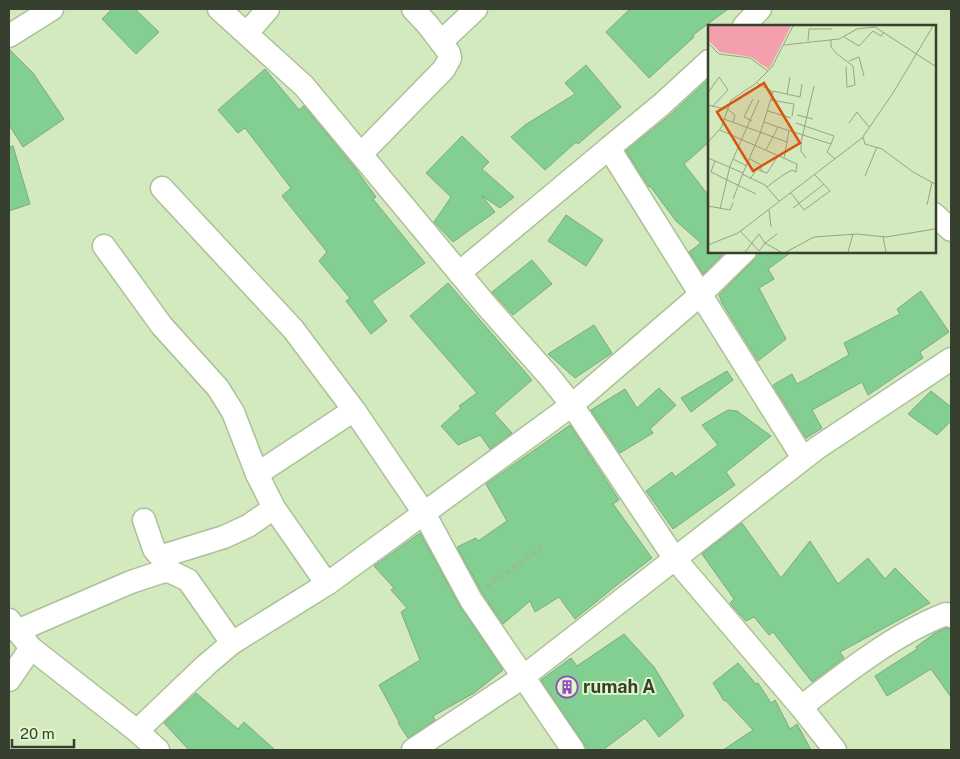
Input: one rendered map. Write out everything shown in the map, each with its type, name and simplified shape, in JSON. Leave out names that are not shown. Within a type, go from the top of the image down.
[{"type":"street","points":[[9,36],[52,9]]},
{"type":"street","points":[[219,9],[304,86],[486,306],[572,405],[675,559],[801,707],[835,750]]},
{"type":"street","points":[[247,33],[268,9]]},
{"type":"street","points":[[361,154],[450,60],[449,53],[441,42],[412,9]]},
{"type":"street","points":[[441,42],[476,9]]},
{"type":"street","points":[[745,25],[760,9]]},
{"type":"street","points":[[460,273],[661,105],[708,62]]},
{"type":"street","points":[[609,148],[803,458]]},
{"type":"street","points":[[162,188],[293,329],[354,410],[424,512],[470,600],[573,750]]},
{"type":"street","points":[[935,215],[951,230]]},
{"type":"street","points":[[104,246],[162,326],[218,388],[233,412],[257,474],[274,508],[327,584]]},
{"type":"street","points":[[137,731],[232,643],[327,584],[572,405],[700,295],[743,252]]},
{"type":"street","points":[[413,750],[523,678],[803,458],[951,359]]},
{"type":"street","points":[[257,474],[354,410]]},
{"type":"street","points":[[144,520],[154,549],[158,554],[166,555],[224,537],[248,526],[274,508]]},
{"type":"street","points":[[158,750],[137,731],[32,648],[13,626],[131,582],[169,571],[188,580],[232,643]]},
{"type":"street","points":[[801,707],[881,648],[933,618],[946,614],[951,616]]},
{"type":"street","points":[[9,680],[32,648]]},
{"type":"path","points":[[470,600],[541,548]]},
{"type":"building","points":[[112,9],[135,9],[159,32],[136,54],[102,19]]},
{"type":"building","points":[[630,9],[728,9],[693,35],[694,37],[649,78],[606,32]]},
{"type":"building","points":[[9,49],[33,73],[64,119],[23,147],[9,125]]},
{"type":"building","points":[[586,65],[621,107],[578,144],[576,142],[545,170],[511,137],[525,125],[575,94],[565,83]]},
{"type":"building","points":[[265,69],[299,110],[304,106],[355,168],[376,197],[373,199],[425,263],[372,301],[387,321],[371,334],[346,301],[350,298],[319,261],[327,252],[282,196],[291,188],[245,128],[238,133],[218,110]]},
{"type":"building","points":[[708,80],[708,143],[684,164],[708,195],[708,252],[725,252],[703,274],[689,252],[701,243],[676,221],[649,187],[626,151],[670,115]]},
{"type":"building","points":[[462,136],[489,162],[482,169],[514,197],[500,208],[482,196],[495,212],[453,242],[434,222],[451,197],[426,173]]},
{"type":"building","points":[[13,146],[30,204],[9,211],[9,147]]},
{"type":"building","points":[[566,215],[603,240],[586,266],[548,241]]},
{"type":"building","points":[[758,252],[792,252],[768,269],[774,279],[759,288],[786,339],[758,361],[719,295],[754,260]]},
{"type":"building","points":[[532,260],[552,284],[513,315],[492,292]]},
{"type":"building","points":[[448,283],[532,380],[494,413],[512,433],[490,449],[480,435],[458,445],[441,426],[461,408],[459,406],[477,393],[410,316]]},
{"type":"building","points":[[921,291],[949,332],[920,352],[923,358],[868,395],[862,382],[812,410],[822,428],[806,438],[773,385],[792,374],[797,384],[849,355],[844,343],[900,314],[897,309]]},
{"type":"building","points":[[594,325],[612,353],[575,378],[548,354]]},
{"type":"building","points":[[727,371],[733,380],[691,412],[681,398]]},
{"type":"building","points":[[659,388],[676,405],[650,429],[653,433],[620,453],[591,410],[625,389],[637,408]]},
{"type":"building","points":[[931,391],[951,407],[951,421],[937,435],[908,414]]},
{"type":"building","points":[[728,410],[737,411],[771,436],[726,472],[735,485],[673,529],[646,491],[672,472],[675,477],[718,445],[702,425]]},
{"type":"building","points":[[570,425],[619,500],[613,504],[652,558],[575,619],[559,597],[535,612],[530,601],[503,624],[482,593],[457,547],[476,538],[478,541],[507,521],[486,484]]},
{"type":"building","points":[[742,523],[781,578],[810,541],[838,584],[868,558],[885,579],[895,568],[930,603],[840,652],[844,658],[812,682],[773,632],[769,635],[754,617],[746,621],[733,607],[730,603],[734,599],[702,554]]},
{"type":"building","points":[[420,533],[460,606],[503,670],[474,693],[433,716],[435,720],[408,738],[398,723],[379,685],[420,660],[401,612],[407,608],[391,590],[394,588],[374,566]]},
{"type":"building","points":[[946,628],[951,629],[951,697],[931,669],[887,696],[875,676],[917,649],[916,647],[935,633]]},
{"type":"building","points":[[624,634],[654,667],[684,716],[659,737],[645,718],[603,750],[588,750],[541,680],[571,658],[577,666]]},
{"type":"building","points":[[738,663],[756,684],[758,683],[771,703],[775,700],[790,729],[797,724],[811,750],[723,750],[753,730],[724,701],[713,683]]},
{"type":"building","points":[[196,693],[238,729],[244,722],[275,750],[189,750],[164,723]]},
{"type":"place","name":"rumah A","points":[[567,687]]}]
